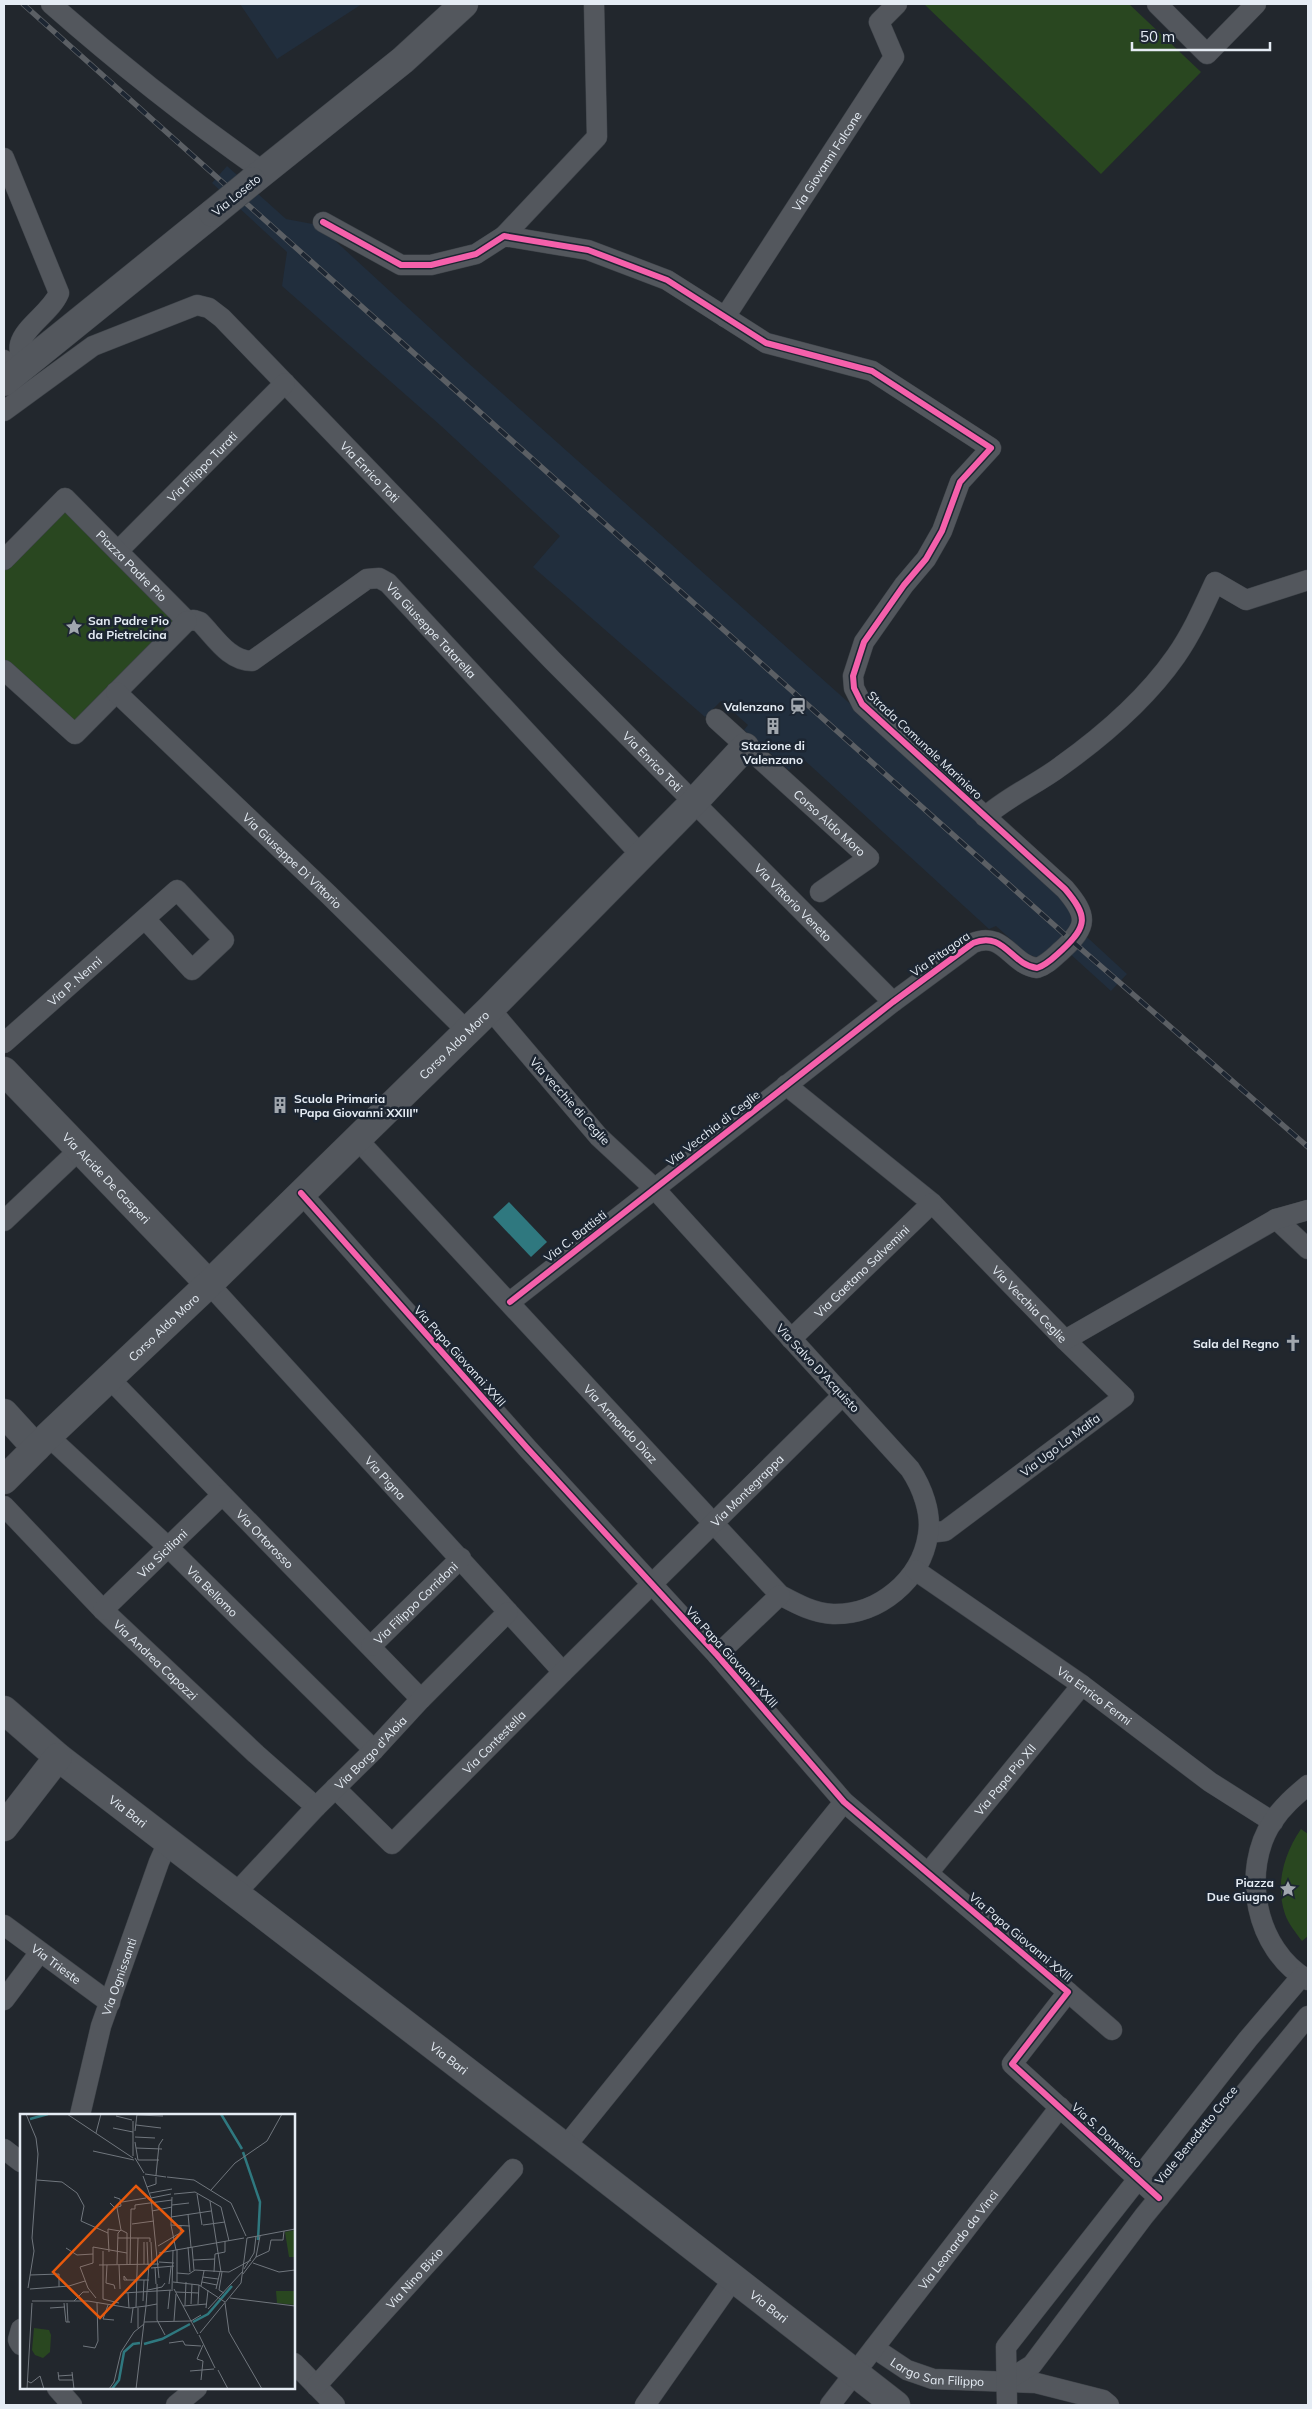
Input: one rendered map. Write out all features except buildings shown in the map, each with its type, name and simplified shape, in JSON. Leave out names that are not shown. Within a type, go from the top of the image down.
[{"type":"street","points":[[51,4],[106,53],[258,176]]},
{"type":"street","name":"Via Loseto","points":[[11,371],[213,213],[403,60],[464,4]]},
{"type":"street","points":[[323,222],[400,265],[431,266],[476,254],[504,236],[597,137],[594,4]]},
{"type":"street","name":"Via Giovanni Falcone","points":[[724,318],[894,57],[879,22],[897,4]]},
{"type":"street","points":[[1157,4],[1208,54],[1256,4]]},
{"type":"street","points":[[4,158],[59,293],[52,306],[23,338],[20,351],[11,371]]},
{"type":"street","name":"Strada Comunale Mariniero","points":[[504,236],[588,250],[667,280],[766,343],[872,371],[991,448],[960,482],[942,531],[926,559],[904,585],[864,642],[853,676],[854,688],[862,704],[985,817]]},
{"type":"street","name":"Via Enrico Toti","points":[[4,411],[93,346],[197,305],[209,308],[222,318],[286,383],[553,661],[695,802]]},
{"type":"street","name":"Via Filippo Turati","points":[[118,551],[286,383]]},
{"type":"street","name":"Piazza Padre Pio","points":[[4,557],[64,498],[187,622]]},
{"type":"street","name":"Via Giuseppe Tatarella","points":[[187,622],[194,620],[200,622],[233,656],[243,661],[252,661],[367,579],[379,578],[388,583],[641,855]]},
{"type":"street","points":[[985,817],[1000,803],[1059,768],[1091,743],[1147,691],[1180,650],[1194,627],[1215,582],[1246,600],[1308,580]]},
{"type":"street","points":[[6,678],[75,734],[187,622]]},
{"type":"street","name":"Via Giuseppe Di Vittorio","points":[[116,692],[328,894],[467,1031]]},
{"type":"street","name":"Corso Aldo Moro","points":[[716,719],[869,858],[820,892]]},
{"type":"street","name":"Corso Aldo Moro","points":[[4,1479],[209,1284],[490,1009],[695,802],[746,747]]},
{"type":"street","name":"Via Vittorio Veneto","points":[[695,802],[894,1002]]},
{"type":"street","name":"Via Pitagora","points":[[786,1085],[973,943],[988,939],[995,941],[1028,966],[1037,968],[1050,962],[1072,941],[1081,929],[1082,914],[1065,889],[985,817]]},
{"type":"street","name":"Via P. Nenni","points":[[4,1043],[145,919]]},
{"type":"street","name":"Via vecchie di Ceglie","points":[[490,1009],[599,1137],[654,1188]]},
{"type":"street","name":"Via Alcide De Gasperi","points":[[4,1072],[209,1284]]},
{"type":"street","name":"Via Vecchia di Ceglie","points":[[654,1188],[786,1085]]},
{"type":"street","name":"Via Vecchia Ceglie","points":[[786,1085],[932,1204],[1065,1340],[1276,1219],[1308,1210]]},
{"type":"street","name":"Via Armando Diaz","points":[[357,1139],[780,1595],[806,1609],[815,1611],[834,1614],[862,1610],[883,1602],[900,1588],[915,1570]]},
{"type":"street","points":[[4,1221],[79,1150]]},
{"type":"street","name":"Via C. Battisti","points":[[510,1302],[654,1188]]},
{"type":"street","name":"Via Salvo D'Acquisto","points":[[654,1188],[910,1469],[919,1483],[926,1509],[929,1533],[924,1551],[915,1570]]},
{"type":"street","name":"Via Papa Giovanni XXIII","points":[[301,1193],[521,1442],[717,1655],[844,1802],[1068,1992],[1012,2064],[1060,2107]]},
{"type":"street","name":"Via Gaetano Salvemini","points":[[791,1339],[932,1204]]},
{"type":"street","points":[[1276,1219],[1308,1250]]},
{"type":"street","name":"Via Pigna","points":[[209,1284],[563,1672]]},
{"type":"street","name":"Via Ugo La Malfa","points":[[929,1533],[945,1531],[1124,1397],[1065,1340]]},
{"type":"street","name":"Via Ortorosso","points":[[109,1378],[421,1699]]},
{"type":"street","name":"Via Montegrappa","points":[[651,1585],[843,1395]]},
{"type":"street","points":[[4,1413],[42,1442]]},
{"type":"street","name":"Via Bellomo","points":[[42,1442],[168,1547],[374,1750]]},
{"type":"street","name":"Via Siciliani","points":[[103,1610],[222,1495]]},
{"type":"street","name":"Via Andrea Capozzi","points":[[4,1506],[103,1610],[249,1748],[316,1806]]},
{"type":"street","name":"Via Filippo Corridoni","points":[[371,1646],[461,1558]]},
{"type":"street","name":"Via Enrico Fermi","points":[[915,1570],[1082,1685],[1210,1782],[1272,1822]]},
{"type":"street","name":"Via Contestella","points":[[335,1788],[392,1844],[651,1585]]},
{"type":"street","points":[[717,1655],[780,1595]]},
{"type":"street","name":"Via Borgo d'Aloia","points":[[235,1894],[316,1806],[374,1750],[421,1699],[508,1612]]},
{"type":"street","name":"Via Papa Pio XII","points":[[928,1873],[1082,1685]]},
{"type":"street","name":"Via Bari","points":[[4,1710],[58,1757],[856,2372],[896,2405]]},
{"type":"street","points":[[4,1826],[58,1757]]},
{"type":"street","points":[[1305,1978],[1277,1952],[1266,1933],[1258,1909],[1255,1889],[1257,1864],[1262,1842],[1272,1822],[1289,1800],[1308,1785]]},
{"type":"street","points":[[565,2147],[844,1802]]},
{"type":"street","name":"Via Ognissanti","points":[[80,2114],[101,2026],[159,1862],[168,1842]]},
{"type":"street","name":"Via Trieste","points":[[4,1925],[110,2003]]},
{"type":"street","points":[[4,2000],[40,1952]]},
{"type":"street","name":"Viale Benedetto Croce","points":[[1305,1978],[1248,2039],[1006,2347],[1006,2380],[1032,2366],[1159,2198],[1308,2016]]},
{"type":"street","points":[[1068,1992],[1112,2030]]},
{"type":"street","name":"Via S. Domenico","points":[[1060,2107],[1159,2198]]},
{"type":"street","name":"Via Leonardo da Vinci","points":[[830,2405],[1060,2107]]},
{"type":"street","points":[[4,2149],[20,2161]]},
{"type":"street","name":"Via Nino Bixio","points":[[316,2386],[513,2169]]},
{"type":"street","points":[[644,2405],[734,2278]]},
{"type":"street","name":"Largo San Filippo","points":[[874,2348],[908,2370],[933,2379],[1006,2380],[1036,2383],[1103,2400],[1109,2405]]},
{"type":"street","points":[[295,2365],[335,2405]]},
{"type":"street","points":[[1006,2380],[1007,2405]]},
{"type":"street","points":[[58,2389],[72,2405]]},
{"type":"street","points":[[176,2405],[196,2389]]},
{"type":"shaded area","points":[[240,4],[362,4],[277,59]]},
{"type":"shaded area","points":[[227,166],[286,219],[318,225],[467,362],[958,800],[1070,903],[1075,926],[1127,974],[1111,991],[1057,942],[1045,955],[1036,957],[1027,954],[996,926],[989,929],[801,757],[789,770],[744,730],[748,725],[721,701],[705,717],[533,567],[560,536],[440,425],[282,286],[287,252],[212,183]]},
{"type":"green space","points":[[924,4],[1129,4],[1201,72],[1101,174]]},
{"type":"green space","points":[[65,498],[187,621],[75,734],[4,670],[4,560]]},
{"type":"green space","points":[[1301,1829],[1308,1834],[1308,1936],[1302,1941],[1286,1917],[1281,1892],[1281,1881],[1286,1859]]},
{"type":"water","points":[[509,1202],[547,1242],[531,1257],[493,1217]]},
{"type":"railway","points":[[23,4],[1072,941],[1308,1147]]},
{"type":"cycle path","points":[[323,222],[401,265],[431,265],[476,254],[504,236],[588,250],[667,280],[766,343],[872,371],[991,448],[960,482],[942,531],[926,559],[904,585],[864,642],[853,676],[854,688],[862,704],[1065,889],[1073,898],[1081,914],[1082,921],[1080,927],[1071,942],[1044,965],[1037,968],[1028,966],[1020,961],[1000,944],[984,940],[973,943],[893,1002],[510,1302]]},
{"type":"cycle path","points":[[301,1193],[528,1449],[717,1655],[844,1802],[1068,1992],[1012,2064],[1159,2198]]},
{"type":"place","name":"San Padre Pio da Pietrelcina","points":[[74,627]]},
{"type":"place","name":"Valenzano","points":[[798,706]]},
{"type":"place","name":"Stazione di Valenzano","points":[[773,726]]},
{"type":"place","name":"Scuola Primaria \"Papa Giovanni XXIII\"","points":[[280,1105]]},
{"type":"place","name":"Sala del Regno","points":[[1293,1343]]},
{"type":"place","name":"Piazza Due Giugno","points":[[1288,1889]]}]
